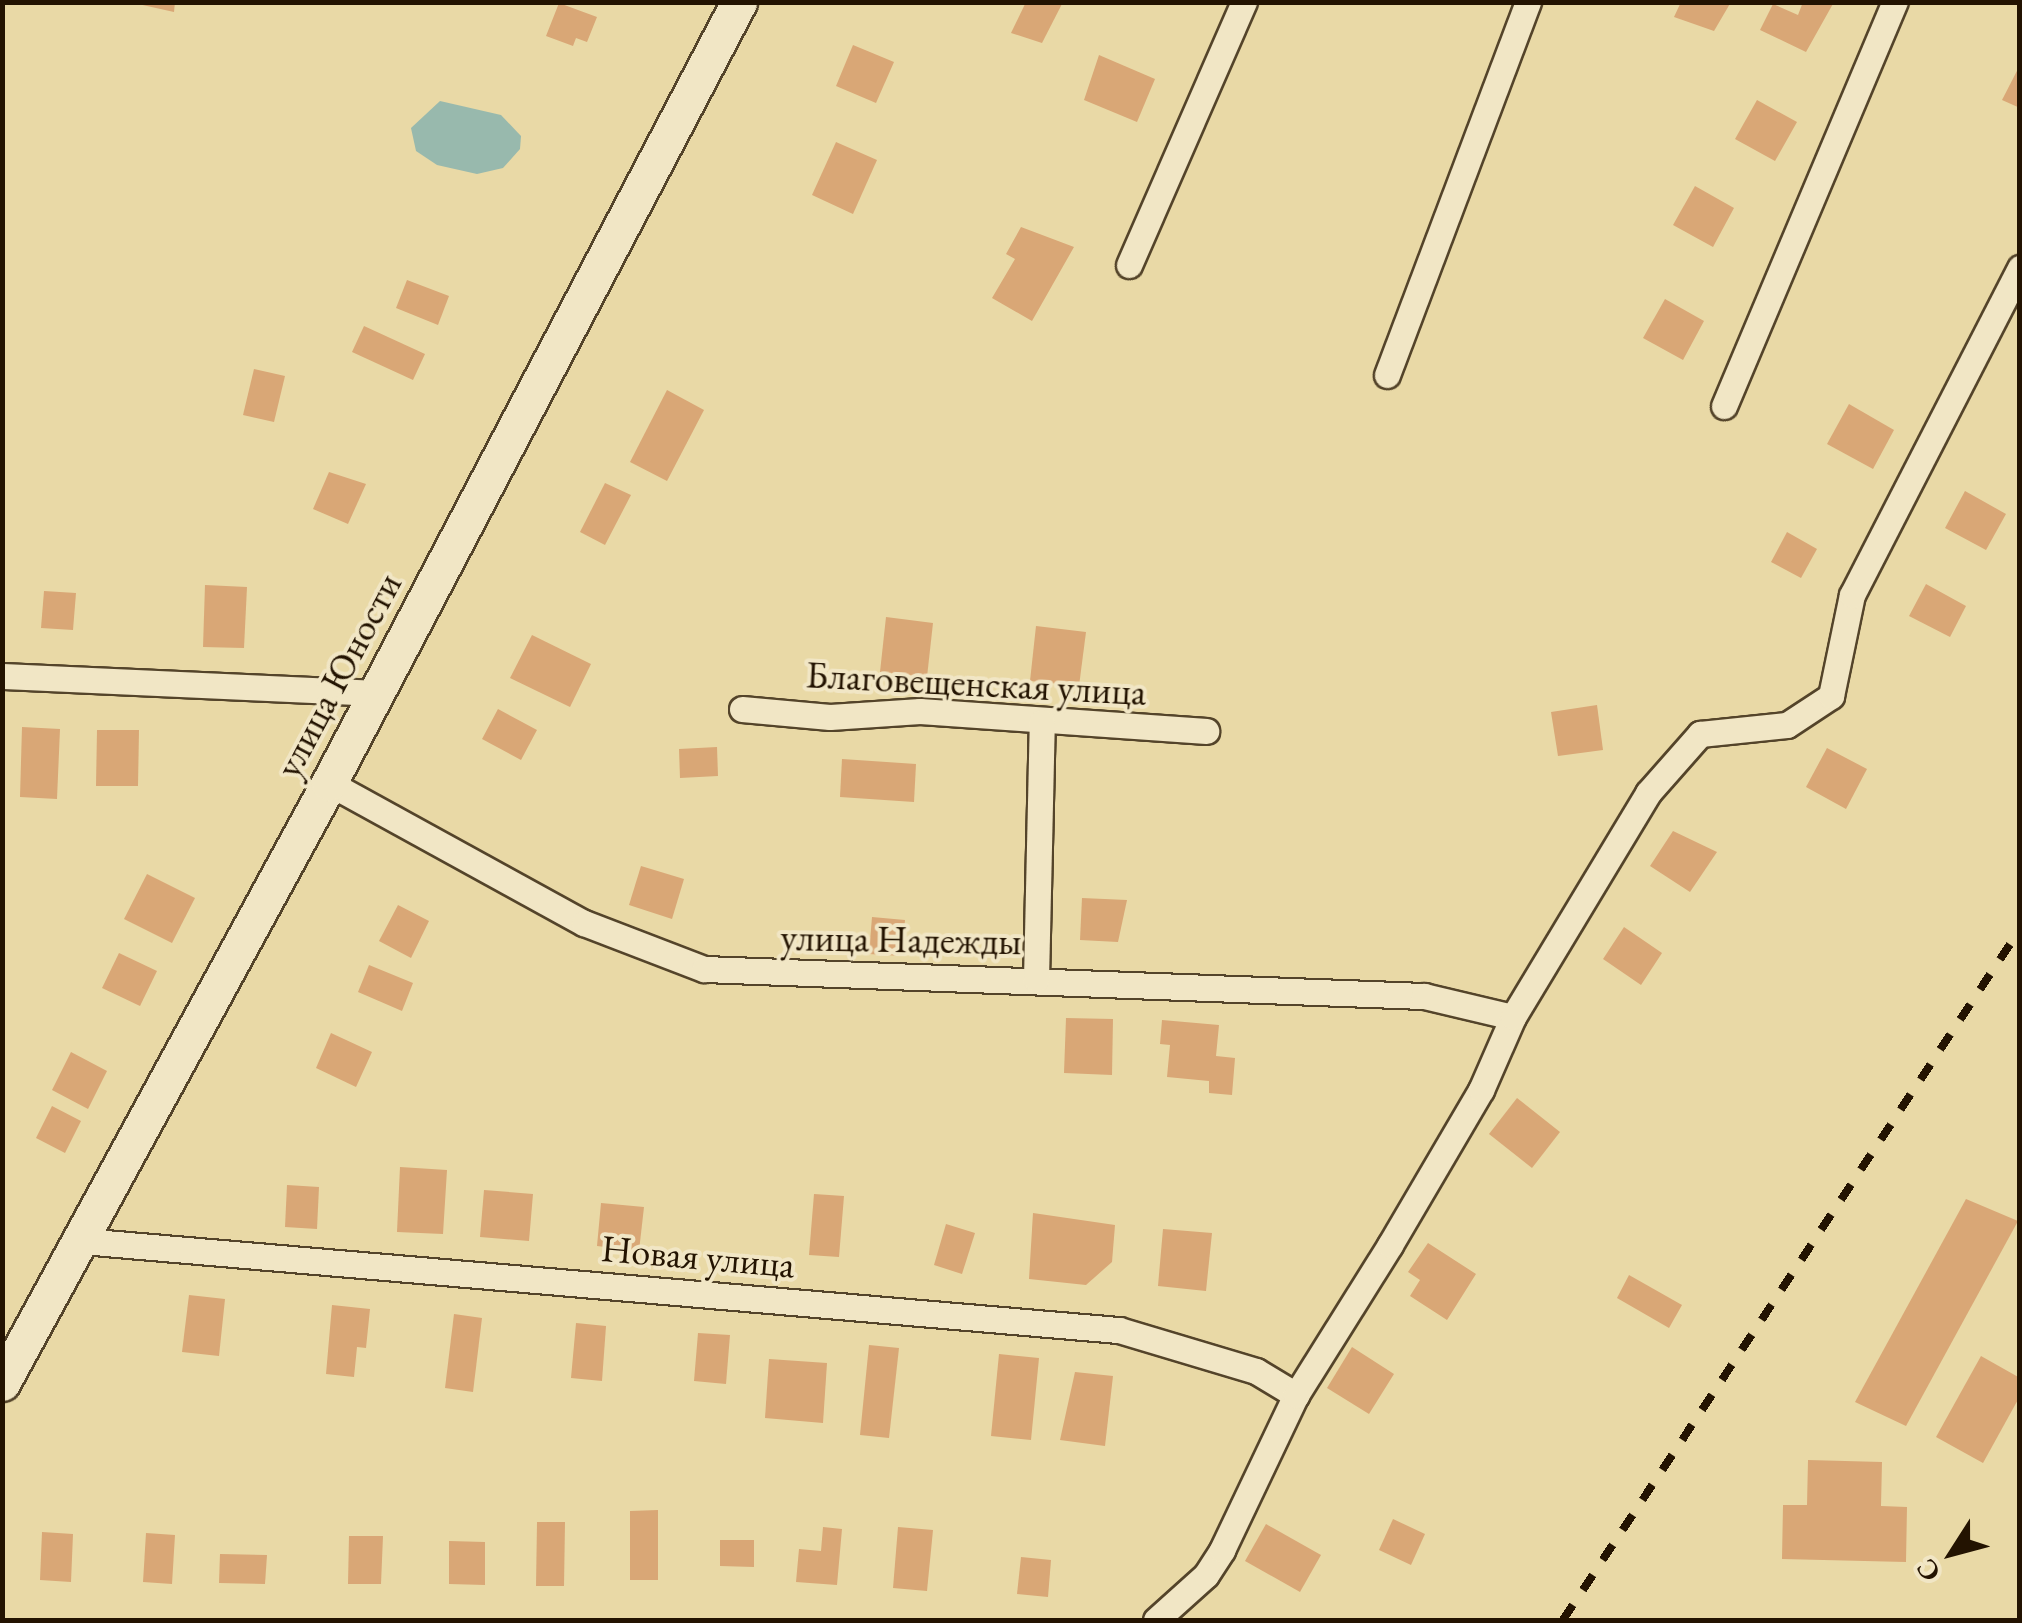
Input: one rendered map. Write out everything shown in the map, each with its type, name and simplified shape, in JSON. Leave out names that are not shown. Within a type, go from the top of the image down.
[{"type":"street","name":"улица Юности","points":[[2,1383],[329,783],[739,2]]},
{"type":"street","points":[[1129,265],[1244,2]]},
{"type":"street","points":[[1387,375],[1528,2]]},
{"type":"street","points":[[1724,406],[1895,2]]},
{"type":"street","points":[[1156,1620],[1206,1576],[1222,1550],[1296,1395],[1481,1090],[1513,1017],[1648,793],[1700,734],[1787,725],[1830,696],[1852,595],[2020,268]]},
{"type":"street","points":[[2,676],[377,693]]},
{"type":"street","name":"Благовещенская улица","points":[[742,708],[830,716],[920,711],[1206,732]]},
{"type":"street","points":[[1036,979],[1042,722]]},
{"type":"street","name":"улица Надежды","points":[[329,783],[584,922],[704,969],[1424,996],[1513,1017]]},
{"type":"street","name":"Новая улица","points":[[82,1241],[1119,1330],[1256,1371],[1296,1395]]},
{"type":"water","points":[[440,101],[501,115],[521,136],[520,149],[503,168],[477,174],[437,165],[416,151],[411,128]]},
{"type":"building","points":[[129,2],[175,2],[174,12]]},
{"type":"building","points":[[1026,2],[1063,2],[1042,43],[1011,33]]},
{"type":"building","points":[[1681,2],[1731,2],[1714,31],[1674,17]]},
{"type":"building","points":[[1803,2],[1834,2],[1806,52],[1760,30],[1773,4],[1798,15]]},
{"type":"building","points":[[559,3],[597,17],[587,42],[576,38],[573,46],[546,36]]},
{"type":"building","points":[[853,45],[894,62],[876,103],[836,86]]},
{"type":"building","points":[[1099,55],[1155,79],[1137,122],[1084,100]]},
{"type":"building","points":[[2020,65],[2020,108],[2002,100]]},
{"type":"building","points":[[1757,100],[1797,122],[1775,161],[1735,139]]},
{"type":"building","points":[[836,142],[877,160],[853,214],[812,195]]},
{"type":"building","points":[[1695,186],[1734,208],[1713,247],[1673,225]]},
{"type":"building","points":[[1021,227],[1074,247],[1032,321],[992,298],[1015,259],[1006,254]]},
{"type":"building","points":[[407,280],[449,296],[438,325],[396,308]]},
{"type":"building","points":[[1665,299],[1704,321],[1683,360],[1643,338]]},
{"type":"building","points":[[364,326],[425,354],[413,380],[352,352]]},
{"type":"building","points":[[254,369],[285,376],[274,422],[243,415]]},
{"type":"building","points":[[667,390],[704,410],[667,481],[630,462]]},
{"type":"building","points":[[1849,404],[1894,430],[1873,469],[1827,444]]},
{"type":"building","points":[[329,472],[366,484],[348,524],[313,509]]},
{"type":"building","points":[[605,483],[631,495],[605,545],[580,532]]},
{"type":"building","points":[[1965,491],[2006,514],[1986,550],[1945,528]]},
{"type":"building","points":[[1787,532],[1817,549],[1801,578],[1771,562]]},
{"type":"building","points":[[1926,584],[1966,606],[1950,637],[1909,616]]},
{"type":"building","points":[[205,585],[247,587],[244,648],[203,647]]},
{"type":"building","points":[[44,591],[76,593],[73,630],[41,628]]},
{"type":"building","points":[[886,617],[933,623],[927,677],[880,672]]},
{"type":"building","points":[[1036,626],[1086,632],[1079,686],[1030,681]]},
{"type":"building","points":[[532,635],[591,664],[570,707],[510,678]]},
{"type":"building","points":[[1597,705],[1603,750],[1558,756],[1551,712]]},
{"type":"building","points":[[498,709],[537,730],[521,760],[482,739]]},
{"type":"building","points":[[22,727],[60,729],[57,799],[20,797]]},
{"type":"building","points":[[97,730],[139,730],[138,786],[96,786]]},
{"type":"building","points":[[717,747],[718,776],[680,778],[679,749]]},
{"type":"building","points":[[1827,748],[1867,769],[1846,809],[1806,787]]},
{"type":"building","points":[[842,759],[916,764],[914,802],[840,797]]},
{"type":"building","points":[[1673,831],[1717,852],[1690,892],[1650,866]]},
{"type":"building","points":[[641,866],[684,879],[672,919],[629,905]]},
{"type":"building","points":[[147,874],[195,898],[172,943],[124,919]]},
{"type":"building","points":[[1082,898],[1127,900],[1118,942],[1080,940]]},
{"type":"building","points":[[398,905],[429,921],[411,958],[379,941]]},
{"type":"building","points":[[872,917],[905,920],[902,956],[869,954]]},
{"type":"building","points":[[1624,927],[1662,953],[1641,985],[1603,959]]},
{"type":"building","points":[[119,953],[157,971],[140,1006],[102,988]]},
{"type":"building","points":[[369,965],[413,983],[402,1011],[358,992]]},
{"type":"building","points":[[1066,1018],[1113,1019],[1112,1075],[1064,1073]]},
{"type":"building","points":[[1162,1020],[1219,1025],[1216,1056],[1235,1058],[1232,1095],[1209,1093],[1209,1081],[1167,1077],[1170,1045],[1160,1044]]},
{"type":"building","points":[[331,1033],[372,1052],[356,1087],[316,1068]]},
{"type":"building","points":[[71,1052],[107,1071],[88,1109],[52,1090]]},
{"type":"building","points":[[1517,1098],[1560,1132],[1532,1168],[1489,1134]]},
{"type":"building","points":[[52,1106],[81,1121],[65,1153],[36,1138]]},
{"type":"building","points":[[400,1167],[447,1170],[443,1234],[397,1232]]},
{"type":"building","points":[[287,1185],[319,1187],[317,1229],[285,1227]]},
{"type":"building","points":[[484,1190],[533,1194],[529,1241],[480,1237]]},
{"type":"building","points":[[814,1194],[844,1196],[839,1257],[809,1255]]},
{"type":"building","points":[[1966,1199],[2018,1221],[1906,1426],[1855,1402]]},
{"type":"building","points":[[601,1203],[644,1207],[639,1251],[597,1246]]},
{"type":"building","points":[[1033,1213],[1115,1225],[1112,1262],[1086,1285],[1029,1279]]},
{"type":"building","points":[[946,1224],[975,1233],[962,1274],[934,1265]]},
{"type":"building","points":[[1163,1229],[1212,1233],[1206,1291],[1158,1286]]},
{"type":"building","points":[[1428,1243],[1476,1274],[1447,1320],[1410,1296],[1420,1280],[1408,1272]]},
{"type":"building","points":[[1629,1275],[1682,1305],[1669,1328],[1617,1298]]},
{"type":"building","points":[[189,1295],[225,1299],[219,1356],[182,1352]]},
{"type":"building","points":[[332,1305],[370,1309],[366,1348],[357,1347],[354,1377],[326,1374]]},
{"type":"building","points":[[454,1314],[482,1318],[473,1392],[445,1388]]},
{"type":"building","points":[[576,1323],[606,1326],[602,1381],[571,1378]]},
{"type":"building","points":[[698,1333],[730,1335],[726,1384],[694,1381]]},
{"type":"building","points":[[869,1345],[899,1348],[889,1438],[860,1435]]},
{"type":"building","points":[[1352,1347],[1394,1374],[1369,1414],[1327,1388]]},
{"type":"building","points":[[999,1354],[1039,1358],[1031,1440],[991,1436]]},
{"type":"building","points":[[1981,1356],[2020,1378],[2020,1396],[1983,1463],[1936,1437]]},
{"type":"building","points":[[769,1359],[827,1363],[823,1423],[765,1418]]},
{"type":"building","points":[[1075,1372],[1113,1376],[1105,1446],[1060,1440]]},
{"type":"building","points":[[1808,1460],[1882,1462],[1881,1506],[1907,1507],[1906,1562],[1782,1559],[1783,1505],[1807,1505]]},
{"type":"building","points":[[658,1510],[658,1580],[630,1580],[630,1511]]},
{"type":"building","points":[[1393,1519],[1425,1534],[1411,1565],[1379,1550]]},
{"type":"building","points":[[537,1522],[565,1522],[564,1586],[536,1586]]},
{"type":"building","points":[[1266,1524],[1321,1555],[1300,1592],[1245,1561]]},
{"type":"building","points":[[823,1527],[842,1529],[837,1585],[796,1582],[799,1549],[821,1551]]},
{"type":"building","points":[[898,1527],[933,1530],[927,1591],[893,1588]]},
{"type":"building","points":[[42,1532],[73,1534],[71,1582],[40,1580]]},
{"type":"building","points":[[146,1533],[175,1535],[172,1584],[143,1582]]},
{"type":"building","points":[[349,1536],[383,1536],[381,1584],[348,1584]]},
{"type":"building","points":[[720,1540],[754,1540],[754,1567],[720,1566]]},
{"type":"building","points":[[449,1541],[485,1542],[485,1585],[449,1584]]},
{"type":"building","points":[[220,1554],[267,1555],[265,1584],[219,1583]]},
{"type":"building","points":[[1021,1557],[1051,1560],[1048,1597],[1017,1594]]},
{"type":"railway","points":[[1563,1620],[2020,929]]}]
